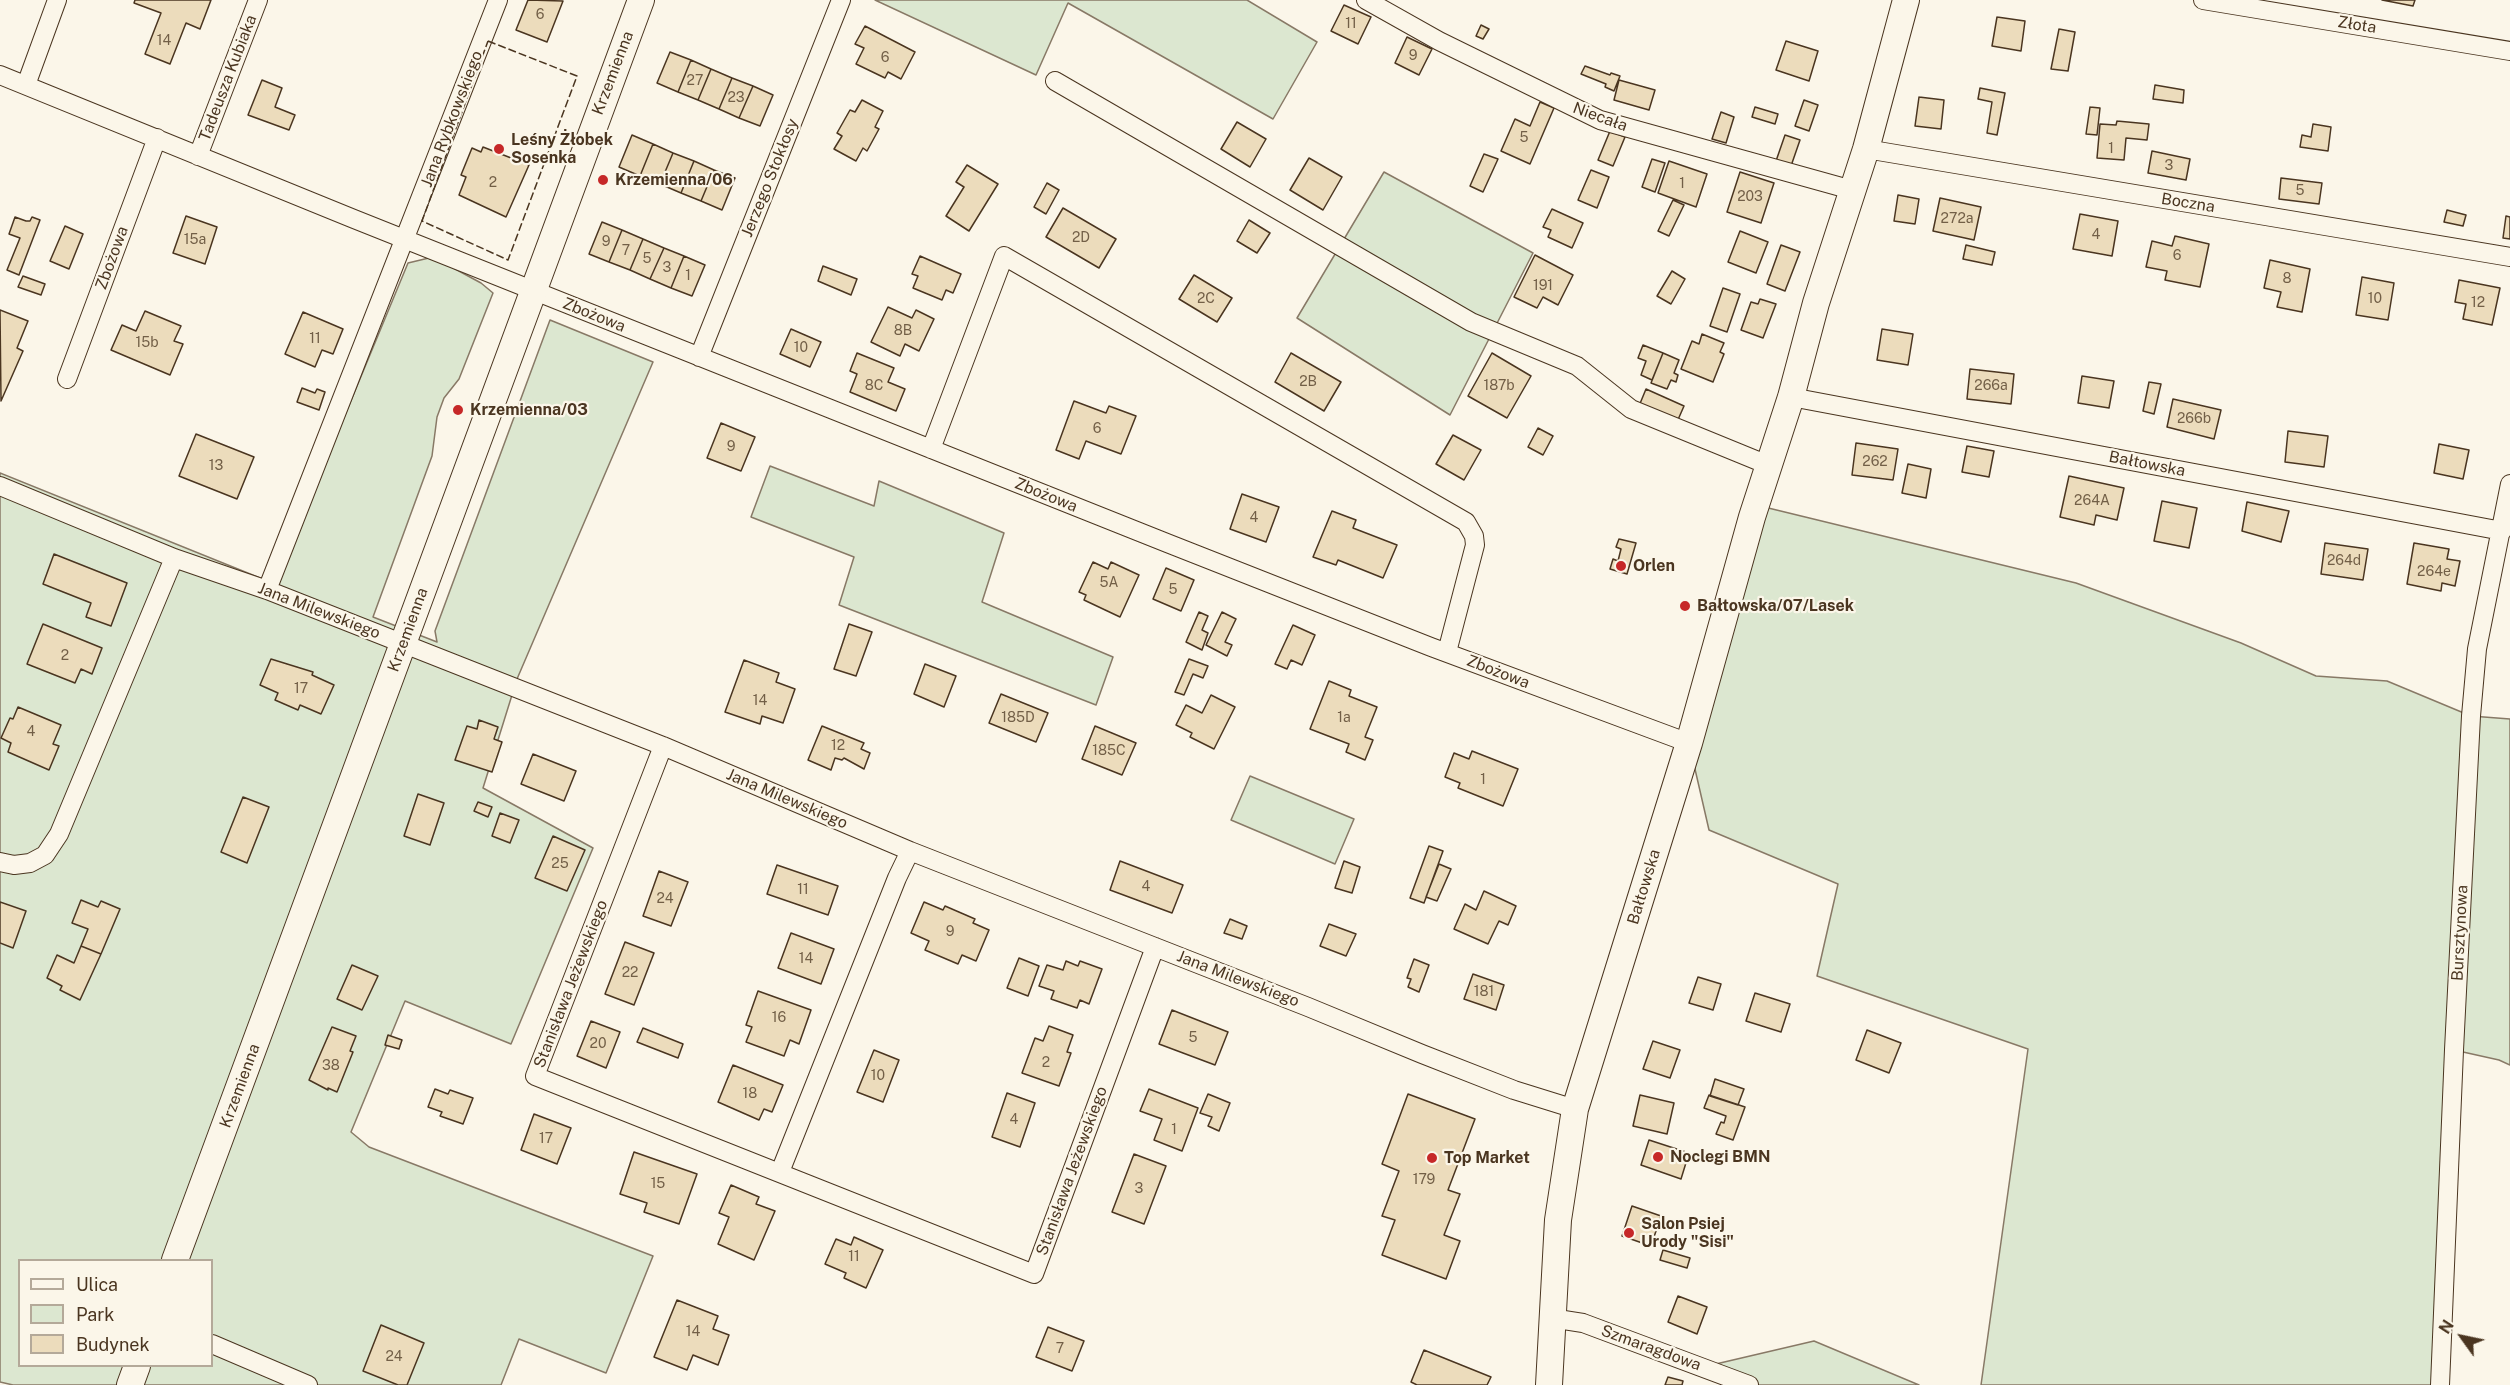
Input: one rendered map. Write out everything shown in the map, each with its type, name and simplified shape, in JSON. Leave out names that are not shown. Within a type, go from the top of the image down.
[{"type":"main road","name":"Krzemienna","points":[[176,1259],[640,0]]},
{"type":"main road","name":"Bałtowska","points":[[1549,1385],[1558,1220],[1575,1109],[1689,743],[1768,465],[1791,397],[1816,303],[1866,149],[1906,0]]},
{"type":"main road","points":[[130,1385],[136,1367]]},
{"type":"street","points":[[26,85],[57,0]]},
{"type":"street","name":"Tadeusza Kubiaka","points":[[198,156],[258,0]]},
{"type":"street","name":"Jana Rybkowskiego","points":[[406,238],[498,0]]},
{"type":"street","name":"Jerzego Stokłosy","points":[[699,357],[841,0]]},
{"type":"street","name":"Niecała","points":[[1366,0],[1439,41],[1600,120],[1852,189]]},
{"type":"street","name":"Złota","points":[[2203,0],[2510,51]]},
{"type":"street","name":"Zbożowa","points":[[0,75],[931,449],[1447,652],[1689,743]]},
{"type":"street","points":[[1054,81],[1471,322],[1577,366],[1631,409],[1768,465]]},
{"type":"street","name":"Zbożowa","points":[[67,379],[157,138]]},
{"type":"street","name":"Boczna","points":[[1866,149],[2510,256]]},
{"type":"street","points":[[267,590],[406,238]]},
{"type":"street","points":[[931,449],[1004,256],[1466,522],[1471,528],[1474,545],[1447,652]]},
{"type":"street","name":"Bałtowska","points":[[1791,397],[2502,531]]},
{"type":"street","name":"Bursztynowa","points":[[2440,1385],[2471,716],[2477,649],[2510,484]]},
{"type":"street","name":"Jana Milewskiego","points":[[0,486],[174,558],[267,590],[663,746],[910,851],[1504,1086],[1575,1109]]},
{"type":"street","points":[[0,862],[14,865],[38,859],[45,855],[59,834],[174,558]]},
{"type":"street","name":"Stanisława Jeżewskiego","points":[[663,746],[535,1076],[1034,1274],[1155,947]]},
{"type":"street","points":[[780,1172],[897,878],[910,851]]},
{"type":"street","name":"Szmaragdowa","points":[[1551,1318],[1583,1323],[1749,1385]]},
{"type":"street","points":[[213,1344],[308,1385]]},
{"type":"green space","points":[[875,0],[1247,0],[1317,42],[1273,119],[1068,3],[1036,75]]},
{"type":"green space","points":[[1384,172],[1533,253],[1450,415],[1297,318]]},
{"type":"green space","points":[[433,257],[481,283],[493,293],[459,379],[444,398],[437,417],[432,456],[373,617],[437,642],[435,631],[550,320],[653,362],[517,679],[483,788],[593,848],[511,1044],[405,1001],[351,1132],[369,1147],[653,1256],[606,1373],[519,1339],[501,1385],[13,1385],[0,1382],[0,473],[275,584],[408,263]]},
{"type":"green space","points":[[770,466],[874,506],[879,481],[1004,533],[982,602],[1113,657],[1096,705],[839,605],[854,557],[751,517]]},
{"type":"green space","points":[[1756,505],[2076,583],[2241,643],[2316,676],[2387,681],[2471,716],[2510,719],[2510,1065],[2499,1060],[2454,1050],[2440,1385],[1981,1385],[2028,1049],[1817,976],[1838,884],[1709,830],[1689,743]]},
{"type":"green space","points":[[1250,776],[1354,819],[1335,864],[1231,820]]},
{"type":"green space","points":[[1814,1341],[1919,1385],[1749,1385],[1703,1367]]},
{"type":"building","points":[[135,0],[211,0],[200,29],[186,23],[170,64],[145,54],[161,13],[134,3]]},
{"type":"building","points":[[528,0],[563,1],[547,42],[516,30]]},
{"type":"building","points":[[2382,0],[2415,0],[2413,6]]},
{"type":"building","points":[[1344,5],[1371,17],[1358,44],[1331,31]]},
{"type":"building","points":[[1997,17],[2025,21],[2021,51],[1992,46]]},
{"type":"building","points":[[1481,25],[1489,29],[1483,39],[1476,36]]},
{"type":"building","points":[[865,26],[915,52],[901,79],[888,72],[885,78],[856,64],[864,48],[855,44]]},
{"type":"building","points":[[2059,29],[2075,32],[2068,71],[2051,69]]},
{"type":"building","points":[[1407,37],[1432,49],[1419,75],[1395,63]]},
{"type":"building","points":[[1786,41],[1818,51],[1809,81],[1776,70]]},
{"type":"building","points":[[670,52],[691,60],[678,92],[657,83]]},
{"type":"building","points":[[691,60],[711,69],[698,100],[678,92]]},
{"type":"building","points":[[1585,66],[1620,76],[1614,91],[1605,87],[1606,84],[1581,74]]},
{"type":"building","points":[[711,69],[732,78],[719,109],[698,100]]},
{"type":"building","points":[[732,78],[753,86],[739,118],[719,109]]},
{"type":"building","points":[[262,80],[282,88],[275,107],[295,115],[289,130],[248,115]]},
{"type":"building","points":[[1619,80],[1655,90],[1649,110],[1614,100]]},
{"type":"building","points":[[2155,85],[2184,90],[2183,103],[2153,99]]},
{"type":"building","points":[[753,86],[773,95],[760,126],[739,118]]},
{"type":"building","points":[[1980,88],[2005,93],[1997,135],[1987,133],[1992,102],[1978,99]]},
{"type":"building","points":[[1919,97],[1944,100],[1941,129],[1915,126]]},
{"type":"building","points":[[862,100],[883,111],[875,127],[879,129],[867,151],[863,148],[856,161],[834,149],[842,136],[837,133],[850,110],[855,112]]},
{"type":"building","points":[[1804,100],[1818,105],[1809,131],[1795,126]]},
{"type":"building","points":[[1540,102],[1554,108],[1530,164],[1501,151],[1515,119],[1530,126]]},
{"type":"building","points":[[1755,107],[1778,114],[1775,124],[1752,117]]},
{"type":"building","points":[[2090,107],[2100,108],[2097,135],[2086,134]]},
{"type":"building","points":[[1721,112],[1734,117],[1726,143],[1712,139]]},
{"type":"building","points":[[2117,121],[2149,124],[2147,140],[2126,138],[2124,160],[2097,158],[2100,124],[2116,125]]},
{"type":"building","points":[[1237,122],[1266,139],[1250,167],[1221,149]]},
{"type":"building","points":[[2313,124],[2331,127],[2328,151],[2300,147],[2302,135],[2311,137]]},
{"type":"building","points":[[1610,131],[1625,137],[1613,166],[1598,160]]},
{"type":"building","points":[[632,135],[653,144],[640,176],[619,167]]},
{"type":"building","points":[[1785,135],[1800,140],[1791,166],[1776,161]]},
{"type":"building","points":[[653,144],[673,153],[660,184],[640,176]]},
{"type":"building","points":[[483,147],[529,165],[506,217],[459,195],[466,177],[461,175],[472,148],[481,152]]},
{"type":"building","points":[[2152,151],[2190,159],[2186,180],[2148,173]]},
{"type":"building","points":[[673,153],[694,161],[681,193],[660,184]]},
{"type":"building","points":[[1484,154],[1498,159],[1483,192],[1470,186]]},
{"type":"building","points":[[1309,158],[1342,177],[1323,210],[1290,190]]},
{"type":"building","points":[[1652,159],[1665,163],[1655,192],[1642,187]]},
{"type":"building","points":[[694,161],[714,170],[701,201],[681,193]]},
{"type":"building","points":[[1669,161],[1707,174],[1696,207],[1658,193]]},
{"type":"building","points":[[967,165],[998,184],[969,231],[946,216],[964,187],[956,182]]},
{"type":"building","points":[[714,170],[735,178],[722,210],[701,201]]},
{"type":"building","points":[[1591,170],[1609,177],[1597,208],[1578,200]]},
{"type":"building","points":[[1740,172],[1774,183],[1761,223],[1727,212]]},
{"type":"building","points":[[2281,178],[2322,183],[2319,204],[2279,199]]},
{"type":"building","points":[[1047,183],[1059,190],[1046,214],[1034,207]]},
{"type":"building","points":[[1898,195],[1919,199],[1915,224],[1894,221]]},
{"type":"building","points":[[1940,198],[1981,207],[1974,240],[1933,231]]},
{"type":"building","points":[[1673,200],[1684,205],[1669,236],[1658,231]]},
{"type":"building","points":[[1063,208],[1116,239],[1099,268],[1046,237]]},
{"type":"building","points":[[1552,209],[1583,223],[1572,248],[1548,237],[1551,230],[1543,227]]},
{"type":"building","points":[[2447,210],[2466,215],[2463,226],[2444,222]]},
{"type":"building","points":[[2080,214],[2118,221],[2112,256],[2073,249]]},
{"type":"building","points":[[186,216],[217,227],[205,264],[173,253]]},
{"type":"building","points":[[2506,216],[2510,217],[2510,239],[2503,238]]},
{"type":"building","points":[[15,217],[26,221],[30,221],[32,217],[40,220],[19,275],[7,270],[20,238],[9,234]]},
{"type":"building","points":[[1249,220],[1270,233],[1257,253],[1237,241]]},
{"type":"building","points":[[602,222],[622,230],[609,262],[589,254]]},
{"type":"building","points":[[65,226],[83,234],[69,269],[50,261]]},
{"type":"building","points":[[622,230],[643,239],[630,270],[609,262]]},
{"type":"building","points":[[1740,231],[1768,242],[1756,273],[1728,262]]},
{"type":"building","points":[[2175,236],[2209,244],[2200,287],[2165,280],[2167,271],[2146,267],[2152,241],[2172,246]]},
{"type":"building","points":[[643,239],[664,248],[650,279],[630,270]]},
{"type":"building","points":[[1781,245],[1800,252],[1785,291],[1767,284]]},
{"type":"building","points":[[1966,245],[1995,252],[1992,265],[1963,259]]},
{"type":"building","points":[[664,248],[684,256],[671,288],[650,279]]},
{"type":"building","points":[[1535,255],[1573,275],[1558,305],[1543,297],[1537,308],[1514,297]]},
{"type":"building","points":[[684,256],[705,265],[692,296],[671,288]]},
{"type":"building","points":[[920,256],[961,274],[953,293],[946,290],[942,300],[913,288],[918,276],[912,274]]},
{"type":"building","points":[[2270,260],[2310,269],[2302,312],[2277,307],[2281,292],[2264,288]]},
{"type":"building","points":[[823,266],[857,279],[851,295],[818,281]]},
{"type":"building","points":[[1672,271],[1685,279],[1671,304],[1657,296]]},
{"type":"building","points":[[1194,275],[1232,298],[1217,322],[1179,299]]},
{"type":"building","points":[[23,276],[45,284],[41,295],[18,287]]},
{"type":"building","points":[[2362,277],[2394,283],[2388,320],[2356,315]]},
{"type":"building","points":[[2459,280],[2500,288],[2492,325],[2463,319],[2466,304],[2455,302]]},
{"type":"building","points":[[1723,288],[1740,294],[1727,332],[1710,326]]},
{"type":"building","points":[[1760,299],[1776,304],[1763,338],[1741,330],[1751,302],[1758,304]]},
{"type":"building","points":[[888,307],[912,318],[916,310],[934,319],[919,351],[905,344],[900,356],[871,342]]},
{"type":"building","points":[[0,310],[28,321],[17,348],[23,351],[1,401]]},
{"type":"building","points":[[145,311],[181,326],[174,341],[183,344],[170,375],[111,350],[122,325],[136,331]]},
{"type":"building","points":[[303,312],[343,329],[333,354],[322,350],[315,367],[285,354]]},
{"type":"building","points":[[791,329],[821,342],[810,367],[780,354]]},
{"type":"building","points":[[1882,329],[1913,334],[1908,365],[1877,360]]},
{"type":"building","points":[[1702,334],[1724,343],[1720,352],[1724,354],[1713,382],[1681,369],[1692,341],[1699,344]]},
{"type":"building","points":[[1643,345],[1663,353],[1652,380],[1641,375],[1646,361],[1638,358]]},
{"type":"building","points":[[857,353],[894,368],[888,382],[905,389],[896,411],[850,392],[857,374],[850,371]]},
{"type":"building","points":[[1291,353],[1341,382],[1324,411],[1275,382]]},
{"type":"building","points":[[1492,353],[1531,376],[1507,418],[1468,396]]},
{"type":"building","points":[[1663,353],[1679,360],[1674,373],[1678,375],[1676,382],[1671,380],[1667,389],[1651,383]]},
{"type":"building","points":[[1970,369],[2014,374],[2011,404],[1967,399]]},
{"type":"building","points":[[2082,376],[2114,381],[2109,408],[2078,403]]},
{"type":"building","points":[[2149,382],[2161,384],[2154,414],[2143,411]]},
{"type":"building","points":[[302,388],[315,393],[317,389],[325,392],[319,410],[297,402]]},
{"type":"building","points":[[1646,389],[1684,406],[1677,422],[1639,406]]},
{"type":"building","points":[[2173,399],[2221,410],[2214,439],[2167,427]]},
{"type":"building","points":[[1074,401],[1106,413],[1109,406],[1136,416],[1121,454],[1086,441],[1079,459],[1056,450]]},
{"type":"building","points":[[721,423],[755,437],[741,471],[707,458]]},
{"type":"building","points":[[1538,428],[1553,436],[1543,455],[1528,447]]},
{"type":"building","points":[[2288,431],[2328,436],[2324,467],[2285,462]]},
{"type":"building","points":[[196,434],[254,457],[237,499],[179,476]]},
{"type":"building","points":[[1453,435],[1481,450],[1464,480],[1436,464]]},
{"type":"building","points":[[1856,443],[1898,449],[1893,480],[1852,475]]},
{"type":"building","points":[[2439,444],[2469,450],[2463,479],[2434,473]]},
{"type":"building","points":[[1967,446],[1994,451],[1989,477],[1962,472]]},
{"type":"building","points":[[1908,464],[1931,469],[1926,498],[1902,493]]},
{"type":"building","points":[[2069,476],[2124,488],[2117,520],[2096,515],[2094,525],[2060,517]]},
{"type":"building","points":[[1242,494],[1279,507],[1266,542],[1230,529]]},
{"type":"building","points":[[2162,501],[2197,508],[2189,548],[2154,541]]},
{"type":"building","points":[[2247,502],[2289,511],[2281,542],[2242,531]]},
{"type":"building","points":[[1332,511],[1356,520],[1353,528],[1397,545],[1383,578],[1338,560],[1336,565],[1313,557]]},
{"type":"building","points":[[1619,539],[1636,543],[1627,574],[1610,569],[1613,559],[1618,561],[1621,549],[1616,547]]},
{"type":"building","points":[[2325,543],[2368,549],[2363,580],[2321,574]]},
{"type":"building","points":[[2414,543],[2449,549],[2447,559],[2460,561],[2455,586],[2442,583],[2441,591],[2407,584]]},
{"type":"building","points":[[54,554],[127,583],[111,626],[86,617],[91,603],[43,584]]},
{"type":"building","points":[[1093,562],[1108,569],[1111,562],[1139,575],[1120,617],[1084,600],[1086,595],[1079,592]]},
{"type":"building","points":[[1166,568],[1194,580],[1181,611],[1153,599]]},
{"type":"building","points":[[1199,612],[1208,616],[1202,630],[1208,633],[1202,650],[1186,642]]},
{"type":"building","points":[[1222,612],[1236,619],[1225,642],[1232,645],[1227,656],[1206,645]]},
{"type":"building","points":[[43,624],[102,648],[92,674],[81,669],[75,683],[27,664]]},
{"type":"building","points":[[849,624],[872,632],[856,676],[834,669]]},
{"type":"building","points":[[1293,625],[1315,635],[1302,665],[1291,660],[1287,669],[1275,664]]},
{"type":"building","points":[[271,659],[313,672],[312,675],[334,685],[321,714],[300,705],[298,710],[275,700],[278,693],[260,685]]},
{"type":"building","points":[[1189,659],[1208,666],[1203,678],[1193,674],[1184,695],[1175,692]]},
{"type":"building","points":[[744,660],[779,673],[776,682],[795,689],[783,723],[762,716],[760,724],[725,712]]},
{"type":"building","points":[[925,664],[956,676],[944,707],[914,694]]},
{"type":"building","points":[[1329,681],[1351,690],[1349,696],[1377,707],[1365,737],[1373,740],[1365,760],[1346,752],[1349,744],[1310,729]]},
{"type":"building","points":[[1001,694],[1048,713],[1036,742],[989,723]]},
{"type":"building","points":[[1211,695],[1235,707],[1214,749],[1190,737],[1192,733],[1176,725],[1186,705],[1202,713]]},
{"type":"building","points":[[18,707],[61,725],[53,744],[59,746],[49,770],[8,752],[11,743],[1,738]]},
{"type":"building","points":[[479,720],[498,727],[494,739],[502,742],[492,772],[455,760],[467,726],[477,729]]},
{"type":"building","points":[[822,726],[864,743],[861,749],[870,753],[864,769],[844,758],[842,760],[835,758],[831,770],[808,760]]},
{"type":"building","points":[[1095,726],[1136,743],[1122,775],[1082,759]]},
{"type":"building","points":[[1472,751],[1518,769],[1503,806],[1458,788],[1460,783],[1445,777],[1454,753],[1469,759]]},
{"type":"building","points":[[533,754],[576,771],[564,801],[521,784]]},
{"type":"building","points":[[418,794],[444,803],[430,845],[404,836]]},
{"type":"building","points":[[243,797],[269,807],[247,863],[221,852]]},
{"type":"building","points":[[478,802],[492,807],[488,817],[474,811]]},
{"type":"building","points":[[500,813],[519,820],[510,843],[492,836]]},
{"type":"building","points":[[553,836],[585,850],[567,891],[535,878]]},
{"type":"building","points":[[1429,846],[1443,851],[1424,903],[1410,898]]},
{"type":"building","points":[[1120,861],[1183,885],[1172,913],[1110,890]]},
{"type":"building","points":[[1344,861],[1360,867],[1352,893],[1335,888]]},
{"type":"building","points":[[1439,864],[1451,869],[1437,901],[1426,897]]},
{"type":"building","points":[[777,865],[838,886],[828,915],[767,894]]},
{"type":"building","points":[[659,871],[688,882],[671,926],[643,916]]},
{"type":"building","points":[[1484,891],[1516,906],[1508,925],[1499,921],[1488,944],[1454,929],[1465,904],[1476,910]]},
{"type":"building","points":[[81,900],[98,907],[101,901],[120,909],[101,954],[81,946],[88,929],[72,923]]},
{"type":"building","points":[[0,902],[26,911],[13,948],[0,943]]},
{"type":"building","points":[[924,902],[943,910],[945,906],[975,919],[973,923],[989,930],[976,961],[962,955],[958,964],[925,950],[929,941],[911,933]]},
{"type":"building","points":[[1230,919],[1247,926],[1242,939],[1224,933]]},
{"type":"building","points":[[1329,924],[1356,934],[1346,956],[1320,946]]},
{"type":"building","points":[[791,933],[834,949],[821,984],[778,968]]},
{"type":"building","points":[[625,942],[654,953],[634,1005],[605,994]]},
{"type":"building","points":[[81,946],[101,954],[80,1000],[60,990],[62,986],[47,978],[57,955],[74,963]]},
{"type":"building","points":[[1019,958],[1039,966],[1028,996],[1007,988]]},
{"type":"building","points":[[1414,959],[1429,965],[1419,992],[1408,987],[1411,979],[1407,978]]},
{"type":"building","points":[[1066,961],[1078,966],[1080,961],[1102,969],[1089,1004],[1080,1000],[1077,1008],[1051,999],[1054,991],[1039,986],[1047,965],[1063,970]]},
{"type":"building","points":[[352,965],[378,976],[362,1010],[337,999]]},
{"type":"building","points":[[1473,974],[1504,985],[1496,1010],[1464,999]]},
{"type":"building","points":[[1698,977],[1721,984],[1713,1010],[1689,1003]]},
{"type":"building","points":[[758,991],[811,1010],[799,1044],[790,1040],[784,1056],[746,1042],[752,1027],[746,1025]]},
{"type":"building","points":[[1755,993],[1790,1004],[1781,1032],[1746,1021]]},
{"type":"building","points":[[1172,1010],[1228,1032],[1215,1065],[1159,1044]]},
{"type":"building","points":[[591,1021],[620,1032],[606,1068],[577,1056]]},
{"type":"building","points":[[1049,1026],[1073,1035],[1067,1052],[1071,1053],[1059,1086],[1022,1073],[1035,1038],[1043,1041]]},
{"type":"building","points":[[332,1027],[356,1036],[350,1051],[353,1052],[337,1092],[309,1080]]},
{"type":"building","points":[[643,1028],[683,1044],[678,1058],[637,1042]]},
{"type":"building","points":[[1867,1030],[1901,1043],[1889,1073],[1856,1060]]},
{"type":"building","points":[[388,1035],[402,1040],[399,1049],[385,1045]]},
{"type":"building","points":[[1653,1041],[1680,1050],[1670,1078],[1643,1069]]},
{"type":"building","points":[[874,1050],[899,1060],[883,1102],[857,1092]]},
{"type":"building","points":[[733,1065],[783,1085],[772,1112],[764,1109],[759,1120],[718,1102]]},
{"type":"building","points":[[1715,1079],[1744,1089],[1738,1105],[1710,1096]]},
{"type":"building","points":[[435,1089],[448,1094],[450,1090],[473,1098],[463,1124],[440,1116],[442,1112],[428,1107]]},
{"type":"building","points":[[1149,1089],[1198,1108],[1182,1151],[1154,1140],[1162,1119],[1140,1111]]},
{"type":"building","points":[[1007,1093],[1035,1103],[1020,1147],[992,1137]]},
{"type":"building","points":[[1208,1094],[1230,1103],[1219,1131],[1208,1126],[1212,1117],[1200,1113]]},
{"type":"building","points":[[1408,1094],[1475,1119],[1448,1190],[1460,1194],[1444,1235],[1460,1241],[1446,1279],[1382,1255],[1395,1220],[1382,1216],[1399,1171],[1382,1164]]},
{"type":"building","points":[[1640,1095],[1674,1103],[1667,1134],[1633,1126]]},
{"type":"building","points":[[1709,1095],[1745,1107],[1733,1140],[1716,1134],[1726,1116],[1704,1108]]},
{"type":"building","points":[[534,1114],[571,1128],[557,1164],[521,1150]]},
{"type":"building","points":[[1649,1140],[1689,1153],[1681,1179],[1641,1165]]},
{"type":"building","points":[[634,1152],[697,1174],[679,1224],[644,1212],[647,1203],[620,1194]]},
{"type":"building","points":[[1134,1154],[1166,1166],[1144,1224],[1112,1212]]},
{"type":"building","points":[[731,1185],[759,1197],[756,1204],[775,1211],[754,1260],[718,1244],[729,1217],[719,1213]]},
{"type":"building","points":[[1632,1206],[1661,1216],[1651,1246],[1622,1236]]},
{"type":"building","points":[[854,1237],[883,1250],[866,1288],[844,1278],[846,1273],[825,1264],[836,1239],[851,1245]]},
{"type":"building","points":[[1663,1250],[1690,1258],[1687,1268],[1660,1260]]},
{"type":"building","points":[[1678,1296],[1707,1307],[1697,1334],[1668,1322]]},
{"type":"building","points":[[677,1300],[718,1316],[713,1329],[729,1335],[718,1365],[693,1355],[687,1370],[654,1357]]},
{"type":"building","points":[[381,1325],[424,1343],[407,1385],[398,1385],[363,1371]]},
{"type":"building","points":[[1048,1327],[1084,1341],[1072,1371],[1036,1357]]},
{"type":"building","points":[[1424,1350],[1491,1377],[1487,1385],[1417,1385],[1411,1382]]},
{"type":"building","points":[[1668,1377],[1683,1381],[1682,1385],[1665,1385]]},
{"type":"fence","points":[[488,41],[577,76],[508,260],[422,221],[488,41]]},
{"type":"place","name":"Leśny Żłobek Sosenka","points":[[499,149]]},
{"type":"place","name":"Krzemienna/06","points":[[603,180]]},
{"type":"place","name":"Krzemienna/03","points":[[458,410]]},
{"type":"place","name":"Orlen","points":[[1621,566]]},
{"type":"place","name":"Bałtowska/07/Lasek","points":[[1685,606]]},
{"type":"place","name":"Noclegi BMN","points":[[1658,1157]]},
{"type":"place","name":"Top Market","points":[[1432,1158]]},
{"type":"place","name":"Salon Psiej Urody \"Sisi\"","points":[[1629,1233]]}]
